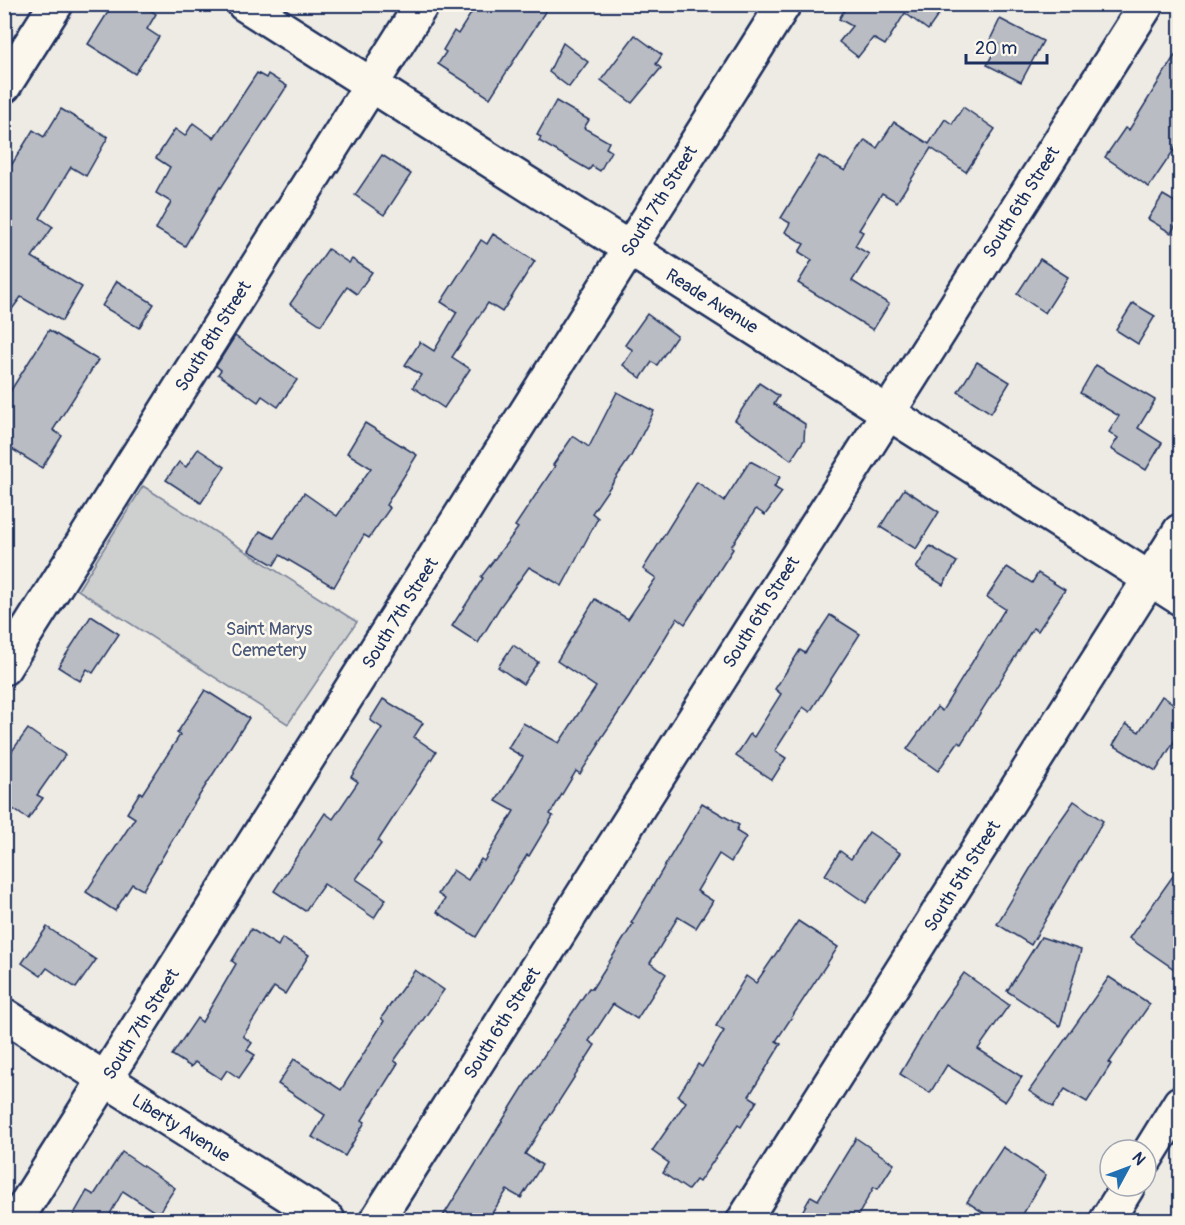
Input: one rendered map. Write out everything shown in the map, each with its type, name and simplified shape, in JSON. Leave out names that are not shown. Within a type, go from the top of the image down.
[{"type":"street","points":[[4,86],[56,4]]},
{"type":"street","name":"Reade Avenue","points":[[244,4],[1180,598]]},
{"type":"street","name":"South 8th Street","points":[[4,668],[422,4]]},
{"type":"street","name":"South 7th Street","points":[[16,1221],[784,4]]},
{"type":"street","name":"South 6th Street","points":[[377,1221],[1147,4]]},
{"type":"street","name":"South 5th Street","points":[[744,1221],[1180,531]]},
{"type":"street","name":"Liberty Avenue","points":[[4,1015],[328,1221]]},
{"type":"street","points":[[1158,1138],[1180,1102]]},
{"type":"street","points":[[1107,1221],[1121,1198]]},
{"type":"green space","name":"Saint Marys Cemetery","points":[[143,486],[357,622],[288,724],[78,590]]},
{"type":"building","points":[[113,4],[141,4],[156,14],[147,29],[159,37],[135,74],[88,44]]},
{"type":"building","points":[[477,4],[550,4],[490,98],[438,64],[446,52],[443,50],[454,31],[458,34]]},
{"type":"building","points":[[848,4],[946,4],[928,30],[905,13],[885,45],[873,38],[858,57],[839,42],[852,26],[839,19]]},
{"type":"building","points":[[1000,19],[1043,41],[1021,82],[987,65],[998,44],[990,40]]},
{"type":"building","points":[[635,35],[662,55],[656,64],[661,68],[632,103],[601,80]]},
{"type":"building","points":[[563,43],[588,62],[569,87],[549,72]]},
{"type":"building","points":[[1180,47],[1180,141],[1149,187],[1105,157],[1125,128],[1129,130]]},
{"type":"building","points":[[257,73],[266,78],[268,74],[287,86],[220,187],[185,246],[156,229],[171,202],[156,193],[170,167],[156,158],[175,129],[185,136],[193,123],[214,138]]},
{"type":"building","points":[[556,101],[589,120],[584,128],[609,142],[606,148],[611,151],[600,171],[592,166],[589,170],[539,141],[541,137],[537,135]]},
{"type":"building","points":[[963,107],[995,129],[966,172],[931,148],[897,202],[882,193],[859,230],[863,232],[855,246],[869,254],[852,281],[889,304],[873,330],[798,283],[812,260],[799,252],[804,244],[785,232],[790,223],[781,218],[819,156],[845,171],[865,140],[877,148],[894,122],[929,144],[945,119],[952,124]]},
{"type":"building","points":[[61,109],[108,137],[86,176],[71,167],[40,218],[53,227],[32,257],[82,287],[62,321],[21,297],[4,320],[4,177],[33,130],[44,137]]},
{"type":"building","points":[[382,155],[411,174],[384,215],[355,195]]},
{"type":"building","points":[[1163,195],[1180,205],[1180,217],[1171,233],[1148,219]]},
{"type":"building","points":[[493,234],[535,261],[502,312],[488,303],[452,357],[470,369],[444,408],[413,387],[421,375],[405,365],[420,342],[434,351],[457,312],[441,302],[481,240],[487,244]]},
{"type":"building","points":[[328,249],[349,263],[352,259],[372,272],[357,294],[347,287],[321,325],[290,304]]},
{"type":"building","points":[[1040,259],[1068,277],[1045,313],[1017,294]]},
{"type":"building","points":[[117,281],[154,304],[139,328],[102,306]]},
{"type":"building","points":[[1133,303],[1155,316],[1138,344],[1116,330]]},
{"type":"building","points":[[647,314],[677,336],[657,365],[652,362],[641,378],[623,365],[633,350],[625,345]]},
{"type":"building","points":[[49,330],[98,360],[53,430],[62,436],[42,468],[4,444],[4,401]]},
{"type":"building","points":[[235,336],[297,380],[278,407],[262,396],[258,402],[218,374],[221,370],[216,366]]},
{"type":"building","points":[[977,362],[1010,382],[991,413],[958,392]]},
{"type":"building","points":[[1096,365],[1155,400],[1138,428],[1162,443],[1146,470],[1111,449],[1118,438],[1109,432],[1119,416],[1080,393]]},
{"type":"building","points":[[759,383],[779,396],[774,404],[805,424],[804,440],[791,460],[735,420]]},
{"type":"building","points":[[617,392],[654,411],[631,456],[592,513],[598,518],[562,586],[529,567],[478,643],[452,626],[483,578],[481,577],[518,528],[515,526],[573,436],[589,447]]},
{"type":"building","points":[[365,423],[417,455],[386,505],[390,508],[369,538],[364,535],[334,587],[280,555],[274,565],[249,551],[260,531],[274,538],[304,493],[337,516],[371,468],[347,453]]},
{"type":"building","points":[[198,449],[225,467],[201,503],[166,480],[179,462],[186,467]]},
{"type":"building","points":[[750,461],[780,477],[774,487],[782,492],[765,515],[756,509],[685,624],[677,618],[580,774],[576,771],[550,814],[553,816],[529,856],[527,855],[476,937],[437,912],[445,899],[438,894],[453,870],[468,880],[481,859],[484,861],[514,811],[496,801],[523,757],[508,748],[523,723],[559,743],[596,687],[557,661],[595,599],[628,619],[656,578],[643,569],[697,482],[724,501]]},
{"type":"building","points":[[904,489],[939,512],[916,549],[880,527]]},
{"type":"building","points":[[930,546],[957,562],[943,585],[916,568]]},
{"type":"building","points":[[1007,567],[1032,583],[1038,573],[1065,590],[1038,631],[1033,628],[961,744],[958,742],[938,771],[907,749],[937,707],[942,711],[1005,609],[987,597]]},
{"type":"building","points":[[830,615],[860,634],[810,712],[803,707],[775,751],[786,758],[772,780],[736,756],[750,734],[754,737],[781,694],[775,689],[800,650],[805,653]]},
{"type":"building","points":[[91,616],[119,634],[93,673],[87,669],[80,681],[58,667]]},
{"type":"building","points":[[513,645],[538,662],[523,684],[498,667]]},
{"type":"building","points":[[205,690],[249,718],[190,810],[143,890],[132,884],[115,911],[86,892],[135,818],[127,813],[180,735],[177,733]]},
{"type":"building","points":[[1162,696],[1180,708],[1180,732],[1156,771],[1113,745],[1126,724],[1139,732]]},
{"type":"building","points":[[383,699],[423,723],[414,737],[436,752],[378,841],[381,844],[356,879],[386,899],[374,918],[324,884],[305,911],[274,891],[325,813],[333,819],[358,782],[351,777],[382,728],[370,720]]},
{"type":"building","points":[[28,729],[65,755],[37,795],[43,798],[28,819],[4,803],[4,762]]},
{"type":"building","points":[[1074,801],[1103,821],[1031,945],[997,924],[1051,834]]},
{"type":"building","points":[[702,803],[739,825],[736,831],[746,837],[731,862],[719,854],[697,891],[713,901],[696,928],[678,917],[650,963],[666,974],[637,1019],[613,1004],[589,1041],[595,1045],[525,1154],[542,1165],[521,1198],[507,1190],[487,1221],[440,1221],[529,1078],[589,988],[592,989],[633,924],[631,923]]},
{"type":"building","points":[[869,832],[900,853],[866,903],[825,875],[840,851],[851,859]]},
{"type":"building","points":[[1180,866],[1180,973],[1129,938]]},
{"type":"building","points":[[798,921],[838,947],[776,1041],[781,1044],[749,1096],[757,1101],[741,1127],[738,1125],[699,1182],[696,1180],[688,1190],[663,1173],[669,1163],[652,1151],[686,1102],[678,1096],[698,1064],[702,1067],[724,1031],[716,1026],[746,976],[756,983]]},
{"type":"building","points":[[47,927],[96,960],[76,988],[47,968],[41,976],[22,963]]},
{"type":"building","points":[[251,929],[278,946],[282,938],[309,955],[285,994],[274,987],[243,1036],[252,1043],[247,1050],[255,1055],[239,1078],[227,1070],[221,1079],[195,1062],[191,1067],[172,1055],[197,1018],[202,1022],[236,964],[232,961]]},
{"type":"building","points":[[1041,937],[1081,950],[1060,1026],[1007,991]]},
{"type":"building","points":[[415,970],[444,990],[394,1061],[398,1063],[362,1120],[365,1122],[345,1156],[312,1137],[325,1115],[278,1084],[294,1059],[341,1090],[384,1021],[381,1018]]},
{"type":"building","points":[[964,973],[1009,1005],[978,1049],[1022,1077],[1005,1102],[947,1065],[930,1093],[900,1074],[939,1008]]},
{"type":"building","points":[[1109,977],[1150,1004],[1109,1063],[1111,1064],[1087,1102],[1065,1089],[1053,1107],[1029,1091]]},
{"type":"building","points":[[856,1138],[894,1164],[878,1189],[874,1187],[855,1221],[797,1221],[811,1196],[818,1200]]},
{"type":"building","points":[[1003,1147],[1046,1175],[1019,1221],[996,1221],[967,1202]]},
{"type":"building","points":[[122,1152],[175,1188],[158,1214],[123,1191],[106,1221],[70,1221],[87,1191],[94,1195]]}]
